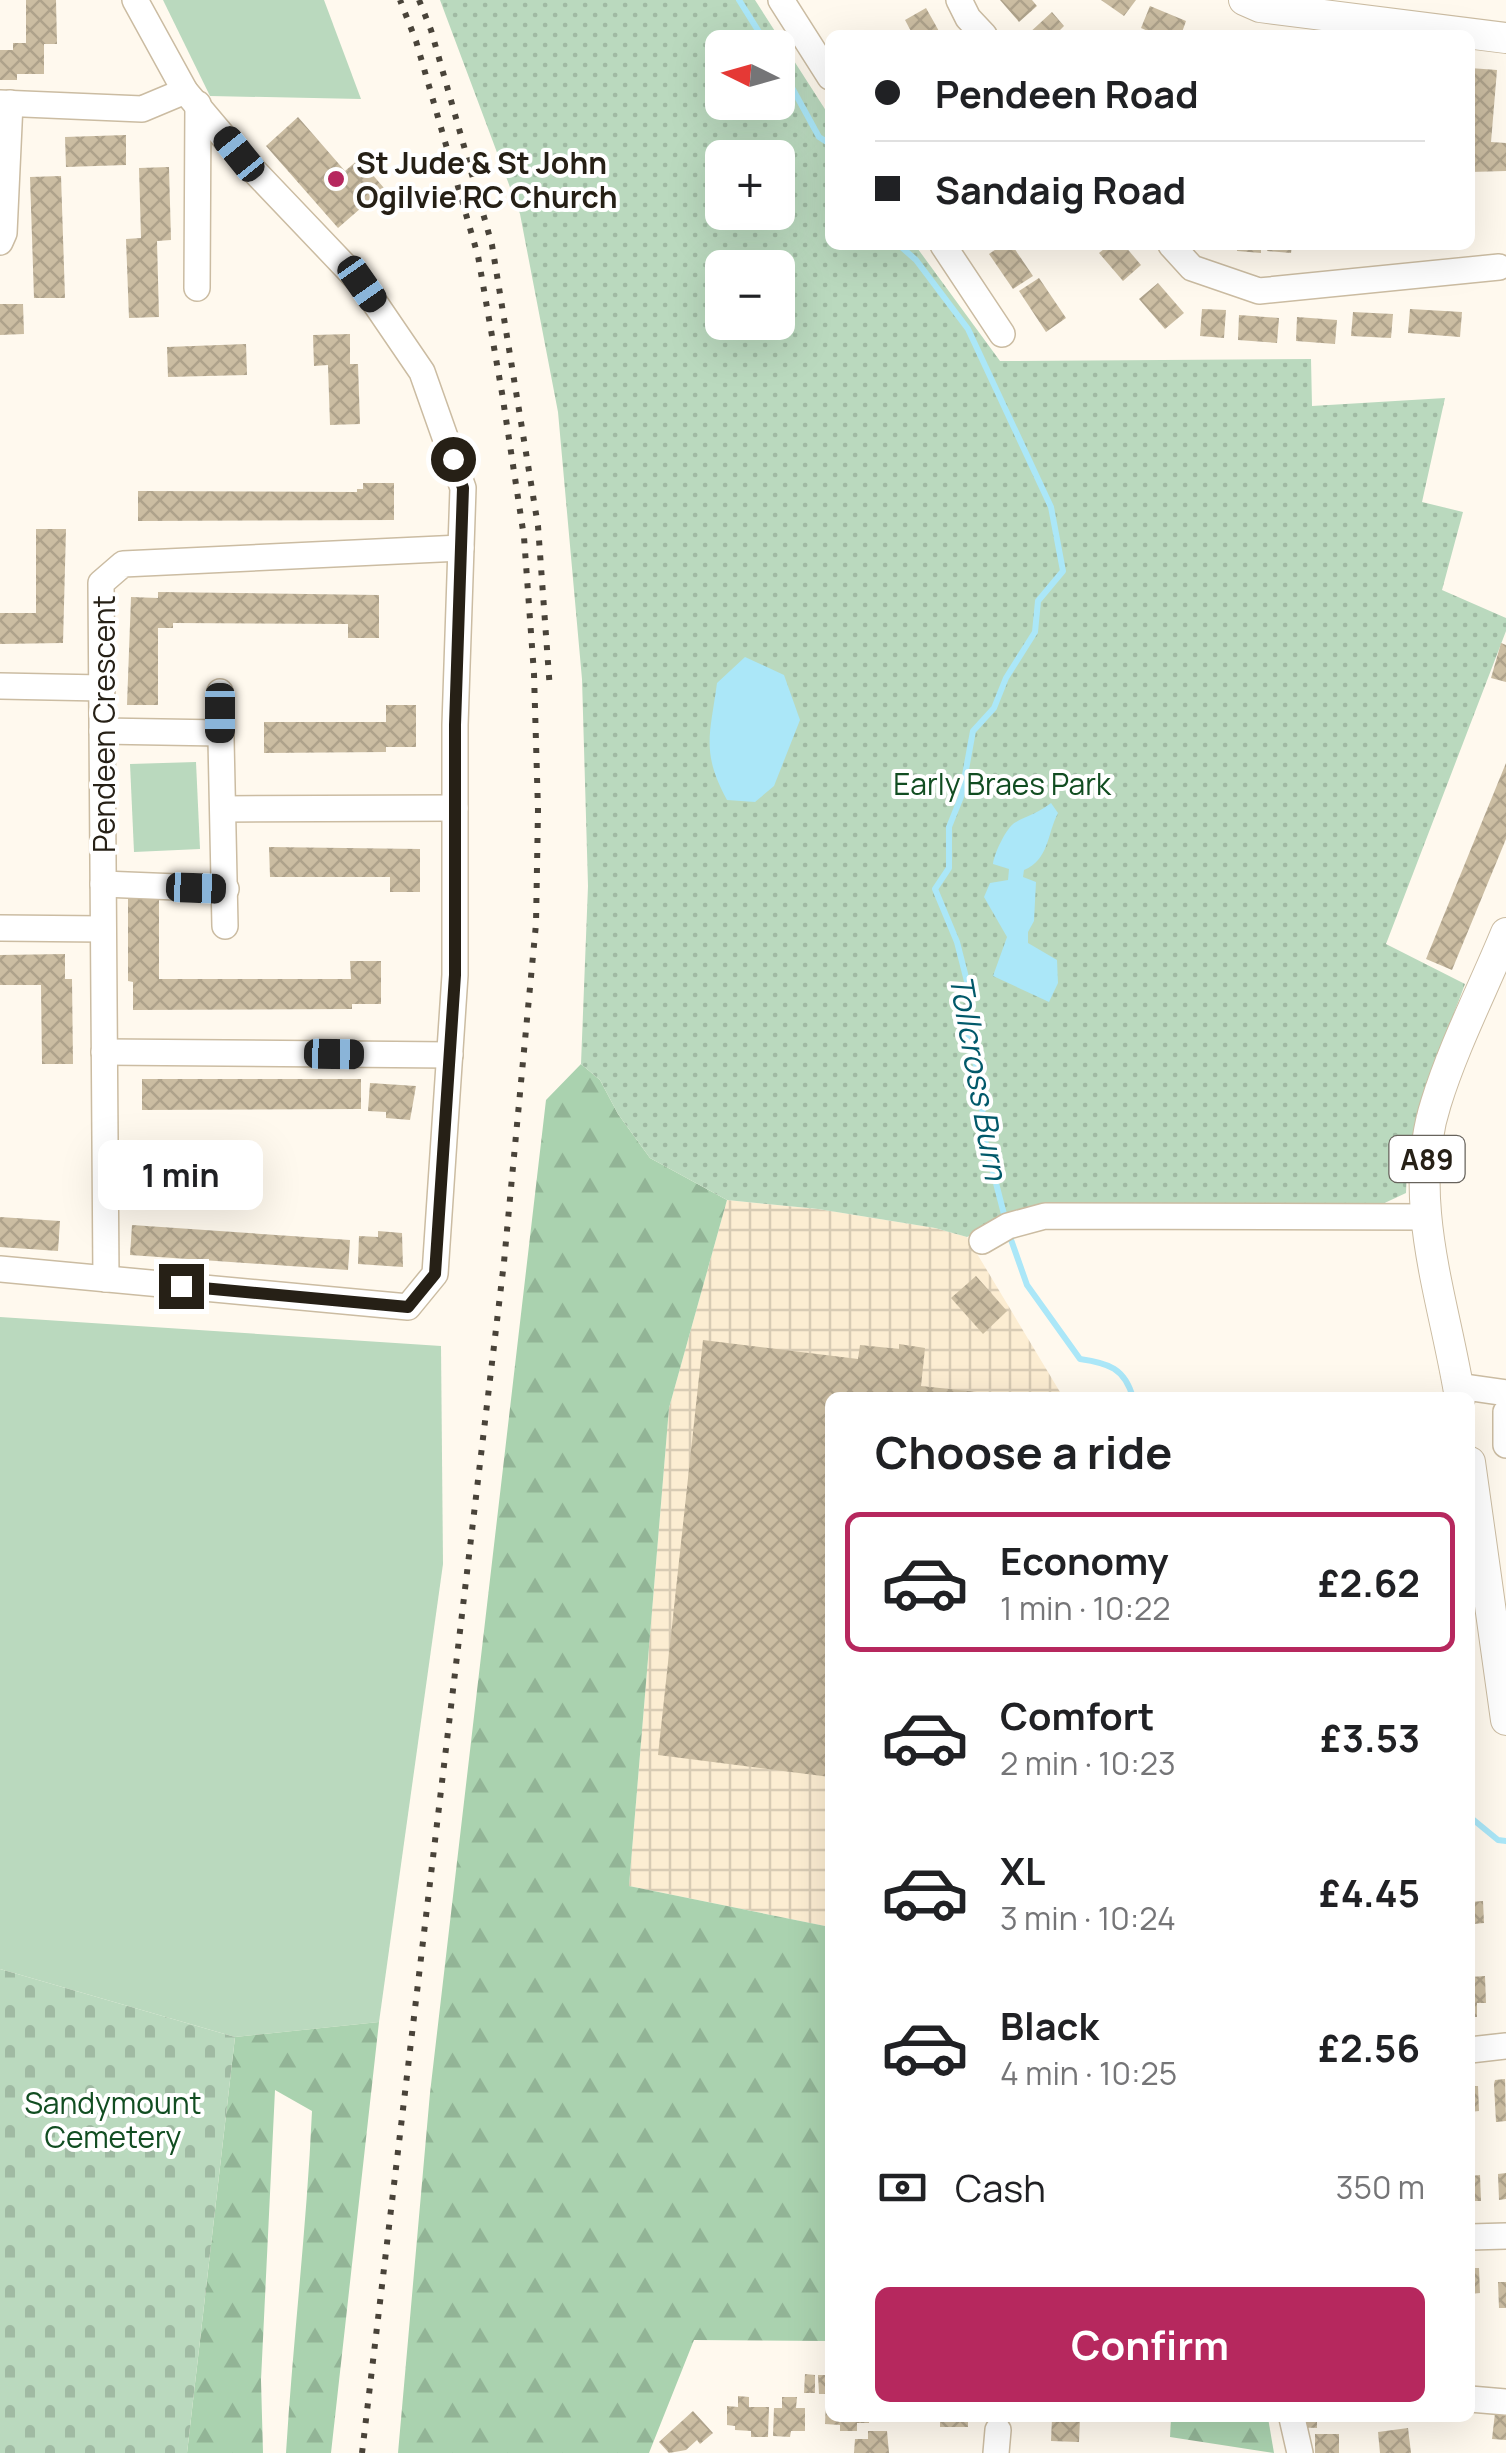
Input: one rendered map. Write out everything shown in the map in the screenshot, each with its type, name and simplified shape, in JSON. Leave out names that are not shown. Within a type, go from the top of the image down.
[{"type":"main road","points":[[1244,0],[1260,7],[1443,30]]},
{"type":"main road","points":[[1475,34],[1506,38]]},
{"type":"main road","name":"A89","points":[[1459,1392],[1436,1288],[1428,1217],[1428,1146],[1435,1104],[1506,933]]},
{"type":"main road","points":[[1475,1498],[1506,1720]]},
{"type":"street","points":[[0,1269],[408,1307],[435,1274],[455,975],[463,488],[422,372],[362,284],[239,154],[192,98],[135,0]]},
{"type":"street","points":[[781,0],[825,69]]},
{"type":"street","points":[[960,0],[968,18],[979,30]]},
{"type":"street","points":[[0,242],[4,234],[5,103],[142,109],[192,98]]},
{"type":"street","points":[[192,98],[197,288]]},
{"type":"street","points":[[946,250],[1002,334]]},
{"type":"street","points":[[1176,250],[1192,268],[1259,291],[1499,266]]},
{"type":"street","name":"Pendeen Crescent","points":[[106,1279],[101,583],[123,564],[461,548]]},
{"type":"street","points":[[0,686],[102,688]]},
{"type":"street","points":[[220,692],[225,926]]},
{"type":"street","points":[[102,731],[220,733]]},
{"type":"street","points":[[223,808],[455,808]]},
{"type":"street","points":[[103,884],[226,889]]},
{"type":"street","points":[[0,928],[103,929]]},
{"type":"street","points":[[104,1052],[450,1056]]},
{"type":"street","points":[[982,1241],[1008,1226],[1044,1216],[1428,1217]]},
{"type":"street","points":[[1475,1392],[1506,1393]]},
{"type":"street","points":[[1506,1412],[1506,1445]]},
{"type":"street","points":[[1475,2049],[1506,2046]]},
{"type":"street","points":[[1475,2237],[1506,2236]]},
{"type":"street","points":[[1475,2399],[1506,2402]]},
{"type":"street","points":[[1293,2422],[1300,2453]]},
{"type":"shaded area","points":[[727,1200],[818,1209],[967,1237],[1060,1392],[825,1392],[825,1926],[629,1886],[669,1408]]},
{"type":"green space","points":[[163,0],[324,0],[361,99],[210,96]]},
{"type":"green space","name":"Early Braes Park","points":[[440,0],[755,0],[774,30],[705,30],[705,120],[795,120],[795,62],[825,109],[825,250],[919,250],[1000,361],[1311,359],[1312,406],[1445,398],[1422,502],[1463,512],[1442,590],[1506,618],[1506,631],[1386,944],[1465,984],[1419,1113],[1406,1193],[1376,1207],[1037,1207],[967,1237],[818,1209],[727,1200],[650,1158],[618,1114],[600,1080],[581,1064],[588,886],[582,679],[558,412],[520,214]]},
{"type":"green space","points":[[196,762],[200,849],[134,852],[130,764]]},
{"type":"green space","points":[[581,1064],[600,1080],[618,1114],[650,1158],[727,1200],[669,1408],[629,1886],[825,1926],[825,2341],[694,2340],[649,2453],[398,2453],[430,2093],[546,1100]]},
{"type":"green space","points":[[0,1317],[441,1346],[443,1564],[379,2022],[235,2037],[0,1969]]},
{"type":"green space","name":"Sandymount Cemetery","points":[[0,1969],[235,2037],[187,2453],[0,2453]]},
{"type":"green space","points":[[379,2022],[331,2453],[286,2453],[312,2111],[275,2090],[261,2380],[263,2453],[187,2453],[235,2037]]},
{"type":"green space","points":[[1171,2422],[1269,2422],[1274,2453],[1170,2437]]},
{"type":"water","points":[[745,657],[784,675],[800,720],[774,786],[755,802],[727,800],[713,769],[710,743],[717,683]]},
{"type":"water","points":[[1051,803],[1058,813],[1046,846],[1038,860],[1024,870],[1023,877],[1036,882],[1034,921],[1028,943],[1057,960],[1058,983],[1049,1002],[993,976],[1007,937],[984,897],[990,883],[1008,880],[1009,869],[993,864],[1007,832],[1016,822]]},
{"type":"building","points":[[26,0],[56,0],[57,44],[44,44],[44,74],[17,74],[17,80],[0,80],[0,50],[13,50],[13,43],[26,43]]},
{"type":"building","points":[[1000,0],[1032,0],[1037,6],[1019,22]]},
{"type":"building","points":[[1101,0],[1136,0],[1124,16]]},
{"type":"building","points":[[1150,6],[1186,21],[1183,30],[1141,28]]},
{"type":"building","points":[[926,8],[938,30],[910,30],[905,20]]},
{"type":"building","points":[[1052,12],[1064,26],[1060,30],[1032,30]]},
{"type":"building","points":[[1475,68],[1497,70],[1491,142],[1506,143],[1506,171],[1475,172]]},
{"type":"building","name":"St Jude & St John Ogilvie RC Church","points":[[298,117],[345,171],[359,159],[384,188],[338,228],[266,146]]},
{"type":"building","points":[[126,135],[126,165],[66,167],[65,137]]},
{"type":"building","points":[[169,167],[171,240],[157,241],[159,317],[129,318],[126,239],[141,238],[139,168]]},
{"type":"building","points":[[61,176],[65,298],[34,298],[30,177]]},
{"type":"building","points":[[995,250],[1015,250],[1033,276],[1013,289],[989,254]]},
{"type":"building","points":[[1128,250],[1141,265],[1123,281],[1099,253]]},
{"type":"building","points":[[1039,278],[1066,318],[1046,332],[1019,291]]},
{"type":"building","points":[[1158,283],[1184,313],[1165,329],[1139,299]]},
{"type":"building","points":[[0,304],[23,304],[24,334],[0,335]]},
{"type":"building","points":[[1202,309],[1226,310],[1224,338],[1200,336]]},
{"type":"building","points":[[1410,309],[1462,312],[1460,337],[1408,333]]},
{"type":"building","points":[[1353,312],[1393,314],[1391,338],[1351,336]]},
{"type":"building","points":[[1239,315],[1279,318],[1277,343],[1238,340]]},
{"type":"building","points":[[1297,317],[1337,320],[1335,344],[1296,341]]},
{"type":"building","points":[[350,334],[350,364],[358,364],[360,424],[330,425],[328,365],[314,366],[313,335]]},
{"type":"building","points":[[246,344],[247,375],[168,377],[167,347]]},
{"type":"building","points":[[363,483],[394,483],[394,520],[138,521],[138,491],[357,492],[363,489]]},
{"type":"building","points":[[36,529],[66,529],[63,643],[0,644],[0,613],[36,613]]},
{"type":"building","points":[[158,592],[379,595],[379,638],[348,638],[348,624],[173,623],[173,628],[158,628],[158,705],[127,705],[131,597],[158,598]]},
{"type":"building","points":[[1501,643],[1506,645],[1506,682],[1491,678]]},
{"type":"building","points":[[386,705],[416,705],[416,747],[386,747],[386,752],[264,753],[264,722],[386,722]]},
{"type":"building","points":[[1506,763],[1506,839],[1452,970],[1426,959]]},
{"type":"building","points":[[269,847],[420,849],[420,892],[390,892],[390,877],[270,877]]},
{"type":"building","points":[[128,896],[159,896],[159,979],[351,979],[350,961],[381,961],[381,1004],[352,1004],[352,1009],[133,1010],[133,982],[128,981]]},
{"type":"building","points":[[65,954],[65,979],[72,979],[73,1064],[42,1064],[41,985],[0,985],[0,955]]},
{"type":"building","points":[[142,1079],[361,1079],[361,1109],[142,1110]]},
{"type":"building","points":[[370,1083],[416,1086],[410,1120],[386,1118],[386,1112],[368,1111]]},
{"type":"building","points":[[0,1217],[60,1221],[58,1251],[0,1247]]},
{"type":"building","points":[[132,1225],[350,1240],[348,1270],[130,1255]]},
{"type":"building","points":[[378,1231],[402,1233],[403,1267],[358,1264],[359,1236],[378,1237]]},
{"type":"building","points":[[976,1276],[1007,1311],[983,1334],[951,1298]]},
{"type":"building","points":[[703,1340],[858,1359],[860,1345],[925,1348],[921,1386],[977,1392],[825,1392],[825,1776],[658,1755]]},
{"type":"building","points":[[1483,1901],[1484,1923],[1475,1924],[1475,1902]]},
{"type":"building","points":[[1485,1976],[1486,2003],[1477,2003],[1477,2017],[1475,2017],[1475,1977]]},
{"type":"building","points":[[1505,2079],[1506,2121],[1496,2122],[1494,2084],[1495,2080]]},
{"type":"building","points":[[1475,2086],[1478,2086],[1479,2111],[1475,2111]]},
{"type":"building","points":[[1506,2173],[1506,2199],[1499,2200],[1498,2174]]},
{"type":"building","points":[[1480,2175],[1481,2201],[1475,2201],[1475,2176]]},
{"type":"building","points":[[1475,2268],[1479,2268],[1480,2293],[1475,2294]]},
{"type":"building","points":[[1498,2282],[1506,2282],[1506,2308],[1499,2308]]},
{"type":"building","points":[[805,2374],[815,2375],[815,2393],[804,2393]]},
{"type":"building","points":[[818,2375],[825,2375],[825,2394],[819,2394]]},
{"type":"building","points":[[738,2396],[749,2397],[749,2407],[769,2407],[768,2437],[751,2437],[751,2431],[727,2425],[727,2406],[738,2407]]},
{"type":"building","points":[[782,2397],[797,2397],[796,2408],[805,2408],[805,2431],[791,2431],[790,2437],[773,2436],[774,2408],[782,2408]]},
{"type":"building","points":[[693,2411],[713,2433],[700,2444],[697,2440],[686,2450],[669,2453],[659,2442]]},
{"type":"building","points":[[1495,2413],[1506,2414],[1506,2440],[1492,2439]]},
{"type":"building","points":[[869,2422],[857,2423],[857,2431],[840,2431],[840,2425],[825,2424]]},
{"type":"building","points":[[940,2422],[968,2422],[968,2427],[940,2427]]},
{"type":"building","points":[[1052,2422],[1080,2422],[1079,2442],[1051,2441]]},
{"type":"building","points":[[1295,2422],[1317,2422],[1317,2428],[1294,2427]]},
{"type":"building","points":[[1408,2428],[1411,2453],[1380,2453],[1378,2432]]},
{"type":"building","points":[[868,2431],[887,2431],[889,2453],[854,2453],[855,2439],[868,2439]]},
{"type":"building","points":[[1315,2434],[1339,2434],[1339,2453],[1315,2453]]},
{"type":"waterway","name":"Tollcross Burn","points":[[739,0],[758,30]]},
{"type":"waterway","name":"Tollcross Burn","points":[[795,93],[819,137],[825,141]]},
{"type":"waterway","name":"Tollcross Burn","points":[[905,250],[968,329],[1051,507],[1063,571],[1038,601],[1035,632],[1006,678],[994,708],[973,731],[961,797],[949,827],[949,868],[935,889],[957,942],[972,1001],[962,1021],[986,1096],[980,1121],[1006,1222]]},
{"type":"waterway","name":"Tollcross Burn","points":[[1009,1234],[1027,1285],[1080,1359],[1114,1369],[1131,1392]]},
{"type":"waterway","name":"Tollcross Burn","points":[[1475,1821],[1498,1840],[1506,1841]]},
{"type":"railway","points":[[362,2453],[504,1262],[536,924],[538,810],[524,537],[502,393],[478,256],[416,41],[400,0]]},
{"type":"railway","points":[[419,0],[492,245],[538,526],[550,690]]},
{"type":"place","name":"St Jude & St John Ogilvie RC Church","points":[[336,179]]},
{"type":"route","points":[[181,1286],[408,1307],[435,1274],[455,975],[455,725],[463,488],[453,459]]}]
